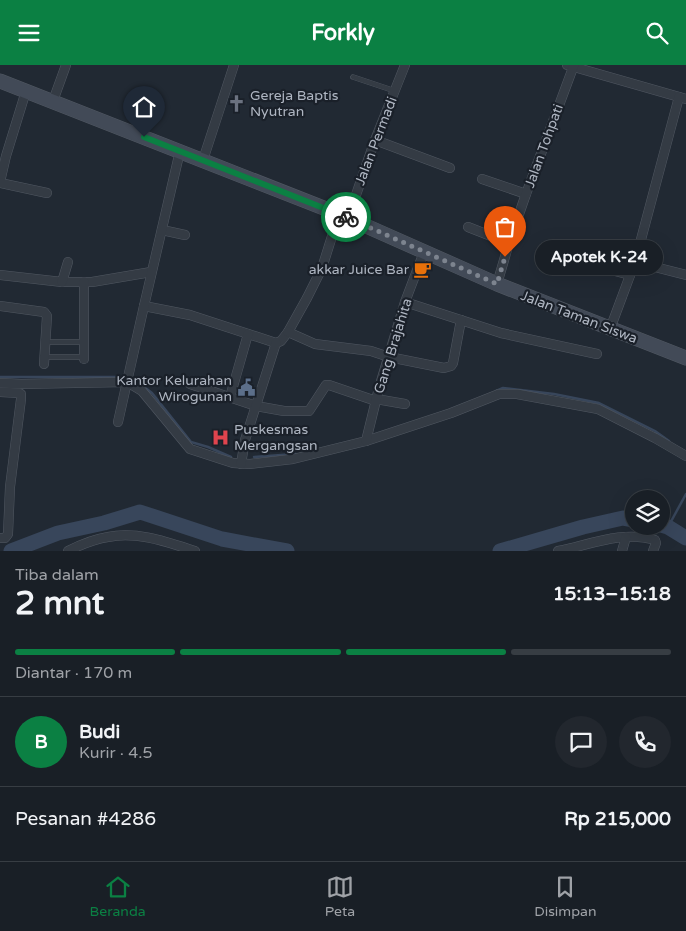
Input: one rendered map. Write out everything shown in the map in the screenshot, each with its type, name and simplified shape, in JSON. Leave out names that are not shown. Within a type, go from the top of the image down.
[{"type":"main road","name":"Jalan Taman Siswa","points":[[0,81],[344,216],[497,284],[686,359]]},
{"type":"street","points":[[53,101],[66,65]]},
{"type":"street","points":[[203,160],[234,65]]},
{"type":"street","name":"Jalan Permadi","points":[[276,343],[281,341],[288,332],[322,268],[405,65]]},
{"type":"street","points":[[571,66],[683,98],[635,262],[610,329]]},
{"type":"street","name":"Jalan Tohpati","points":[[497,284],[509,243],[571,66]]},
{"type":"street","points":[[26,91],[3,155],[0,182],[47,193]]},
{"type":"street","points":[[375,140],[450,168]]},
{"type":"street","points":[[118,422],[180,151]]},
{"type":"street","points":[[482,179],[526,194]]},
{"type":"street","points":[[468,227],[509,243]]},
{"type":"street","points":[[162,229],[185,235]]},
{"type":"street","name":"Gang Brajahita","points":[[366,441],[376,400],[405,303],[424,252]]},
{"type":"street","points":[[570,259],[630,275]]},
{"type":"street","points":[[62,282],[68,262]]},
{"type":"street","points":[[635,262],[682,274]]},
{"type":"street","points":[[0,275],[62,282],[92,282],[152,272]]},
{"type":"street","points":[[84,282],[84,358]]},
{"type":"street","points":[[405,303],[518,337],[597,353]]},
{"type":"street","points":[[0,306],[45,312],[47,316],[44,361]]},
{"type":"street","points":[[144,306],[190,315],[276,343],[245,440],[241,464]]},
{"type":"street","points":[[288,332],[315,343],[371,351],[389,357],[444,368],[451,366],[453,363],[461,320]]},
{"type":"street","points":[[230,397],[248,334]]},
{"type":"street","points":[[0,383],[131,383],[142,391],[190,449],[241,464],[293,459],[366,441],[451,413],[499,394],[517,393],[598,409],[686,456]]},
{"type":"street","points":[[190,384],[256,405],[284,411],[309,411],[324,386],[329,385],[376,400],[405,404]]},
{"type":"street","points":[[0,391],[17,392],[21,394],[22,399],[10,487],[8,534],[4,538],[0,538]]},
{"type":"street","points":[[68,551],[108,537],[129,535],[155,539],[195,551]]},
{"type":"street","points":[[558,551],[572,550],[591,542],[636,536],[654,539],[656,543],[653,551]]},
{"type":"street","points":[[622,551],[626,537]]},
{"type":"street","points":[[597,551],[599,541]]},
{"type":"lane","points":[[353,77],[395,91]]},
{"type":"lane","points":[[45,342],[84,342]]},
{"type":"lane","points":[[44,361],[84,358]]},
{"type":"waterway","points":[[0,377],[126,377]]},
{"type":"waterway","points":[[131,377],[152,393],[191,442],[231,457]]},
{"type":"waterway","points":[[496,391],[503,388],[554,394],[599,403],[655,431],[669,441]]},
{"type":"waterway","points":[[254,457],[295,454]]},
{"type":"waterway","points":[[670,523],[686,494]]},
{"type":"waterway","points":[[11,551],[58,533],[104,523],[140,512],[222,539],[287,551]]},
{"type":"waterway","points":[[500,551],[583,527],[625,518]]},
{"type":"waterway","points":[[670,528],[686,538]]},
{"type":"way so far","points":[[346,217],[497,284],[505,257]]},
{"type":"place","name":"Gereja Baptis Nyutran","points":[[236,103]]},
{"type":"place","name":"Apotek K-24","points":[[505,257]]},
{"type":"place","name":"akkar Juice Bar","points":[[423,269]]},
{"type":"place","name":"Kantor Kelurahan Wirogunan","points":[[246,388]]},
{"type":"place","name":"Puskesmas Mergangsan","points":[[220,437]]},
{"type":"route","points":[[144,137],[340,213],[346,217]]}]
